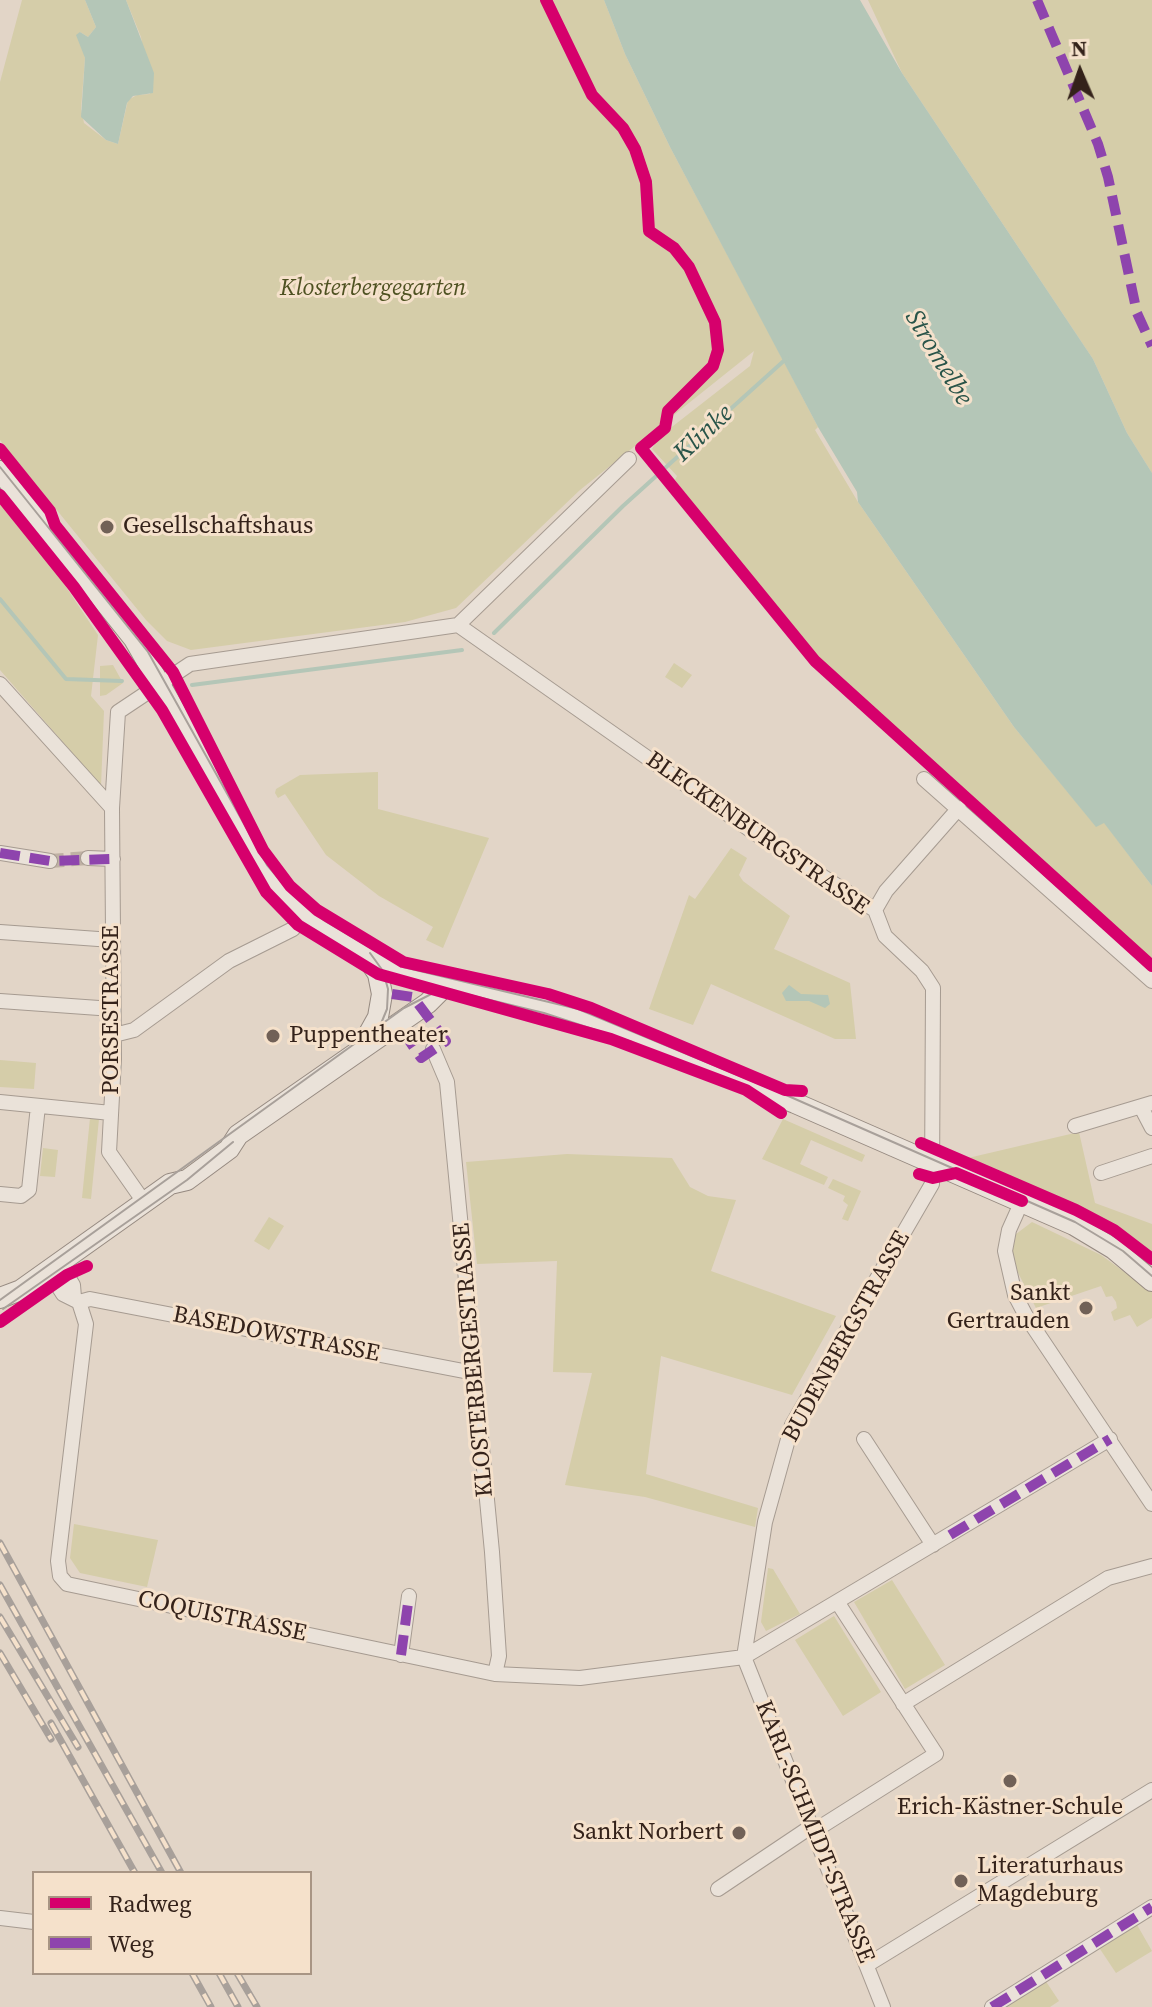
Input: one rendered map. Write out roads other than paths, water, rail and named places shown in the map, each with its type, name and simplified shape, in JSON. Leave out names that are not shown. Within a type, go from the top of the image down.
[{"type":"main road","points":[[0,471],[121,620],[161,681],[255,854],[307,913],[359,947],[411,975],[546,1006],[625,1033],[1022,1201],[1093,1236],[1152,1281]]},
{"type":"main road","points":[[359,947],[375,968],[382,994],[378,1017],[360,1049]]},
{"type":"main road","points":[[0,1298],[21,1290],[170,1184],[179,1169],[221,1139],[238,1135],[428,1003],[446,985]]},
{"type":"main road","points":[[0,1313],[15,1301],[21,1290]]},
{"type":"street","points":[[161,681],[190,664],[458,625],[629,459]]},
{"type":"street","name":"BLECKENBURGSTRASSE","points":[[458,625],[746,827],[875,910],[885,936],[922,971],[933,988],[934,1163]]},
{"type":"street","name":"PORSESTRASSE","points":[[144,1202],[109,1152],[114,1035],[112,808],[116,714],[161,681]]},
{"type":"street","points":[[0,684],[112,808]]},
{"type":"street","points":[[924,779],[1152,981]]},
{"type":"street","points":[[875,910],[886,891],[959,808]]},
{"type":"street","points":[[0,853],[50,861]]},
{"type":"street","points":[[88,858],[113,859]]},
{"type":"street","points":[[114,1035],[134,1030],[229,961],[293,929],[307,913]]},
{"type":"street","points":[[0,932],[112,940]]},
{"type":"street","points":[[0,1001],[113,1009]]},
{"type":"street","name":"KLOSTERBERGESTRASSE","points":[[433,1049],[447,1082],[492,1552],[499,1656],[495,1674]]},
{"type":"street","points":[[0,1102],[111,1113]]},
{"type":"street","points":[[1075,1126],[1147,1105],[1152,1128]]},
{"type":"street","points":[[0,1194],[18,1196],[29,1190],[38,1106]]},
{"type":"street","points":[[1101,1173],[1152,1156]]},
{"type":"street","name":"BUDENBERGSTRASSE","points":[[744,1657],[765,1522],[792,1425],[932,1184],[934,1163]]},
{"type":"street","points":[[1022,1201],[1009,1230],[1005,1251],[1010,1284],[1028,1320],[1152,1504]]},
{"type":"street","points":[[53,1267],[67,1275],[76,1300]]},
{"type":"street","name":"BASEDOWSTRASSE","points":[[76,1300],[90,1299],[474,1373]]},
{"type":"street","name":"COQUISTRASSE","points":[[76,1300],[86,1324],[58,1561],[60,1576],[73,1586],[495,1674],[580,1678],[744,1657]]},
{"type":"street","points":[[864,1439],[933,1545]]},
{"type":"street","points":[[744,1657],[1110,1439]]},
{"type":"street","points":[[903,1704],[1108,1578],[1152,1566]]},
{"type":"street","points":[[401,1655],[409,1596]]},
{"type":"street","points":[[718,1889],[936,1754],[838,1603]]},
{"type":"street","name":"KARL-SCHMIDT-STRASSE","points":[[744,1657],[883,2007]]},
{"type":"street","points":[[867,1965],[1152,1790]]},
{"type":"street","points":[[992,2007],[1152,1907]]},
{"type":"street","points":[[0,1918],[32,1922]]},
{"type":"water","points":[[85,0],[126,0],[154,73],[153,93],[133,96],[127,103],[118,144],[106,140],[81,117],[85,58],[76,35],[80,32],[88,37],[96,27]]},
{"type":"water","name":"Stromelbe","points":[[604,0],[860,0],[902,73],[1093,359],[1127,433],[1152,473],[1152,886],[1104,823],[1096,827],[1014,727],[858,502],[857,492],[818,427],[670,147],[625,54]]},
{"type":"water","points":[[789,985],[801,994],[828,995],[830,1004],[825,1008],[809,1001],[786,1001],[782,993]]},
{"type":"waterway","name":"Klinke","points":[[494,633],[623,506],[787,358]]},
{"type":"waterway","name":"Klinke","points":[[0,599],[66,679],[122,681]]},
{"type":"waterway","name":"Klinke","points":[[192,685],[462,650]]},
{"type":"tunnel","points":[[50,861],[88,858]]},
{"type":"tram line","points":[[0,467],[148,652],[267,865],[291,893],[325,921],[403,967],[578,1009],[786,1095],[1075,1222],[1123,1251],[1152,1276]]},
{"type":"tram line","points":[[370,953],[383,971],[388,989],[387,1009],[380,1026]]},
{"type":"tram line","points":[[424,984],[544,1013],[632,1042]]},
{"type":"tram line","points":[[0,1300],[404,1008],[441,989]]},
{"type":"tram line","points":[[3,1309],[187,1180],[233,1142]]},
{"type":"railway","points":[[0,1543],[180,1871]]},
{"type":"railway","points":[[0,1585],[161,1871]]},
{"type":"railway","points":[[0,1617],[78,1747]]},
{"type":"railway","points":[[0,1653],[51,1739]]},
{"type":"railway","points":[[51,1723],[134,1871]]},
{"type":"railway","points":[[193,1975],[211,2007]]},
{"type":"railway","points":[[220,1975],[238,2007]]},
{"type":"railway","points":[[238,1975],[257,2007]]},
{"type":"place","name":"Gesellschaftshaus","points":[[107,527]]},
{"type":"place","name":"Puppentheater","points":[[273,1036]]},
{"type":"place","name":"Sankt Gertrauden","points":[[1086,1308]]},
{"type":"place","name":"Erich-Kästner-Schule","points":[[1010,1781]]},
{"type":"place","name":"Sankt Norbert","points":[[739,1833]]},
{"type":"place","name":"Literaturhaus Magdeburg","points":[[961,1881]]},
{"type":"park label","name":"Klosterbergegarten","points":[[373,289]]}]
